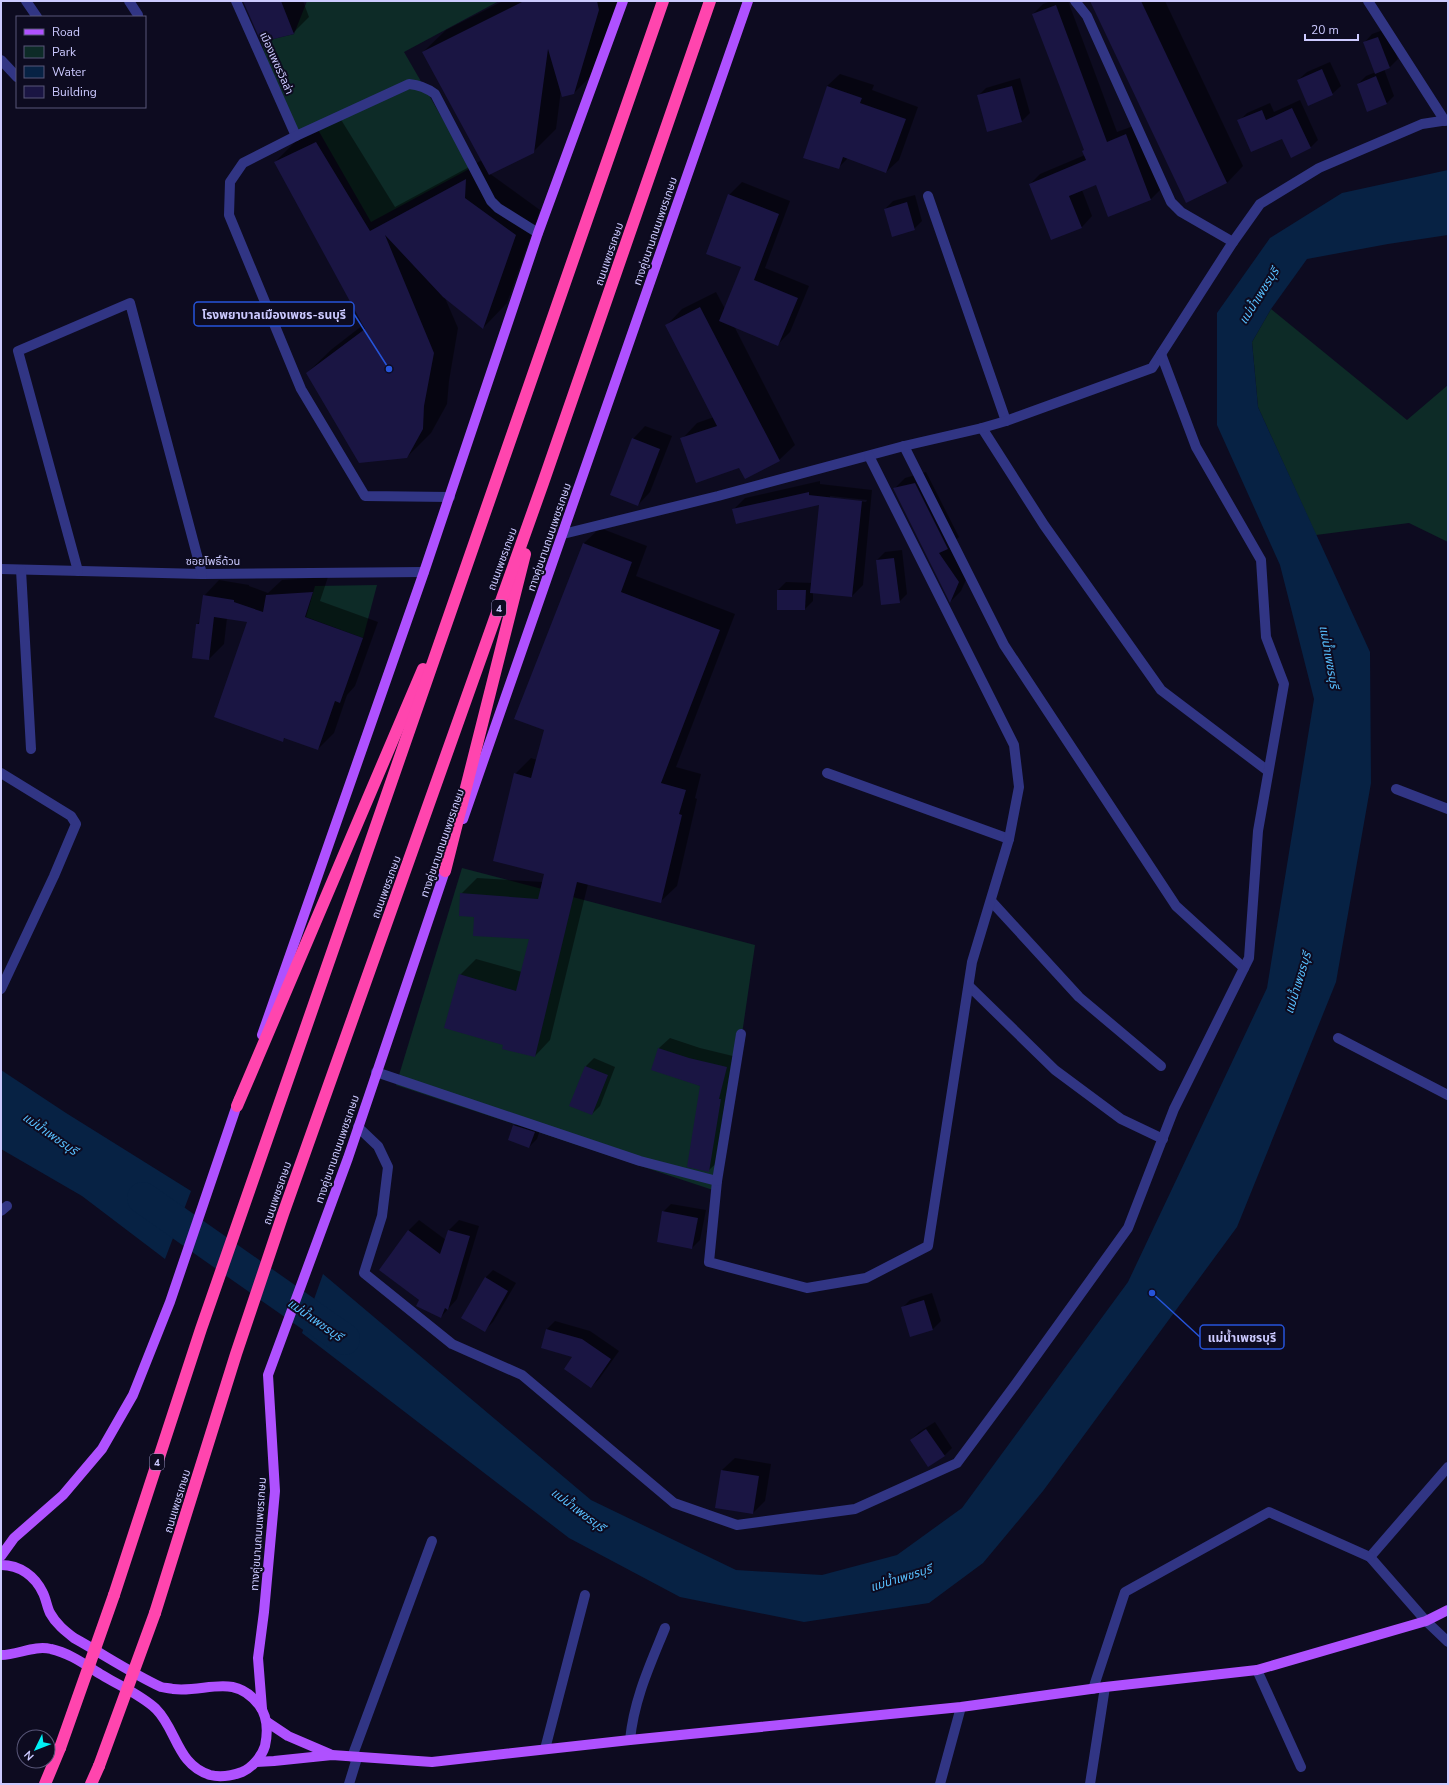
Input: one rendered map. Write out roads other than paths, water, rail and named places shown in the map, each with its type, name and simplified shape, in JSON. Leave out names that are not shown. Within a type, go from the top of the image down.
[{"type":"highway","points":[[616,134],[656,1]]},
{"type":"highway","name":"4","points":[[44,1784],[60,1748],[114,1595],[201,1329],[663,1]]},
{"type":"highway","name":"ถนนเพชรเกษม","points":[[91,1784],[155,1613],[236,1354],[284,1214],[543,483],[710,1]]},
{"type":"highway","points":[[445,871],[543,483]]},
{"type":"highway","points":[[237,1106],[465,570]]},
{"type":"main road","points":[[1,1556],[14,1538],[63,1495],[102,1449],[133,1395],[170,1302],[216,1165],[450,497],[538,233],[623,1]]},
{"type":"main road","name":"ทางคู่ขนานถนนเพชรเกษม","points":[[262,1709],[258,1658],[264,1612],[275,1491],[268,1375],[317,1238],[348,1158],[445,871],[748,1]]},
{"type":"main road","points":[[1,1565],[9,1565],[22,1570],[35,1580],[43,1593],[50,1613],[61,1628],[74,1638],[163,1688],[187,1691],[214,1685],[228,1685],[242,1690],[254,1698],[262,1709],[267,1722],[267,1736],[264,1749],[256,1762],[244,1771],[231,1776],[216,1777],[202,1772],[190,1764],[181,1753],[166,1722],[156,1710],[139,1696],[68,1655],[51,1649],[36,1648],[11,1655],[1,1655]]},
{"type":"main road","points":[[256,1762],[332,1755],[432,1762],[630,1740],[960,1707],[1105,1687],[1257,1670],[1426,1621],[1448,1610]]},
{"type":"main road","points":[[267,1722],[288,1736],[332,1755]]},
{"type":"main road","points":[[223,1784],[231,1776]]},
{"type":"street","points":[[26,1],[36,16]]},
{"type":"street","points":[[129,1],[138,15]]},
{"type":"street","name":"เมืองเพชรวิลล่า","points":[[236,1],[296,136]]},
{"type":"street","points":[[1075,1],[1087,16],[1171,202],[1181,212],[1233,242]]},
{"type":"street","points":[[562,534],[718,496],[904,446],[982,428],[1006,421],[1152,368],[1233,242],[1260,204],[1319,168],[1422,124],[1446,121],[1368,1]]},
{"type":"street","points":[[1,60],[16,76]]},
{"type":"street","points":[[450,497],[365,496],[298,382],[229,215],[230,182],[243,162],[409,84],[426,88],[435,94],[491,201],[498,208],[538,233]]},
{"type":"street","points":[[928,196],[1006,421]]},
{"type":"street","points":[[78,571],[18,351],[130,303],[202,574]]},
{"type":"street","points":[[358,1127],[378,1146],[388,1167],[382,1216],[364,1273],[452,1344],[522,1375],[674,1503],[737,1525],[855,1509],[957,1463],[1128,1228],[1174,1108],[1249,958],[1258,831],[1284,684],[1266,637],[1261,560],[1196,447],[1161,354]]},
{"type":"street","points":[[982,428],[1044,525],[1161,690],[1268,771]]},
{"type":"street","points":[[904,446],[1004,645],[1176,906],[1244,968]]},
{"type":"street","points":[[740,1034],[717,1181],[709,1262],[806,1288],[866,1278],[928,1246],[972,962],[1009,839],[1019,788],[1014,745],[869,456]]},
{"type":"street","name":"ซอยโพธิ์ด้วน","points":[[1,569],[202,574],[424,572]]},
{"type":"street","points":[[22,570],[31,749]]},
{"type":"street","points":[[1,773],[71,816],[76,824],[1,990]]},
{"type":"street","points":[[827,774],[1009,839]]},
{"type":"street","points":[[1396,789],[1448,809]]},
{"type":"street","points":[[991,901],[1079,998],[1161,1066]]},
{"type":"street","points":[[968,986],[1055,1070],[1121,1119],[1162,1139]]},
{"type":"street","points":[[1338,1038],[1448,1095]]},
{"type":"street","points":[[376,1072],[640,1161],[717,1181]]},
{"type":"street","points":[[1370,1557],[1448,1467]]},
{"type":"street","points":[[1093,1689],[1125,1592],[1269,1512],[1370,1557],[1426,1621],[1448,1642]]},
{"type":"street","points":[[349,1784],[355,1757],[432,1541]]},
{"type":"street","points":[[545,1749],[585,1595]]},
{"type":"street","points":[[630,1740],[632,1719],[637,1699],[665,1628]]},
{"type":"street","points":[[1257,1670],[1301,1767]]},
{"type":"street","points":[[1090,1784],[1105,1687]]},
{"type":"street","points":[[940,1784],[960,1707]]},
{"type":"water","points":[[1448,170],[1448,235],[1307,259],[1271,309],[1252,342],[1258,407],[1370,652],[1371,783],[1336,982],[1237,1227],[1043,1491],[983,1563],[929,1603],[804,1622],[680,1597],[569,1538],[302,1333],[323,1274],[591,1500],[736,1570],[822,1575],[897,1555],[962,1508],[1128,1282],[1267,988],[1314,699],[1280,565],[1217,425],[1217,313],[1270,238],[1342,193]]},
{"type":"water","points":[[1,1070],[66,1113],[191,1191],[165,1259],[82,1196],[1,1149]]},
{"type":"waterway","name":"แม่น้ำเพชรบุรี","points":[[143,1198],[344,1339]]},
{"type":"place","name":"โรงพยาบาลเมืองเพชร-ธนบุรี","points":[[389,369]]},
{"type":"place","name":"แม่น้ำเพชรบุรี","points":[[1152,1293]]}]
